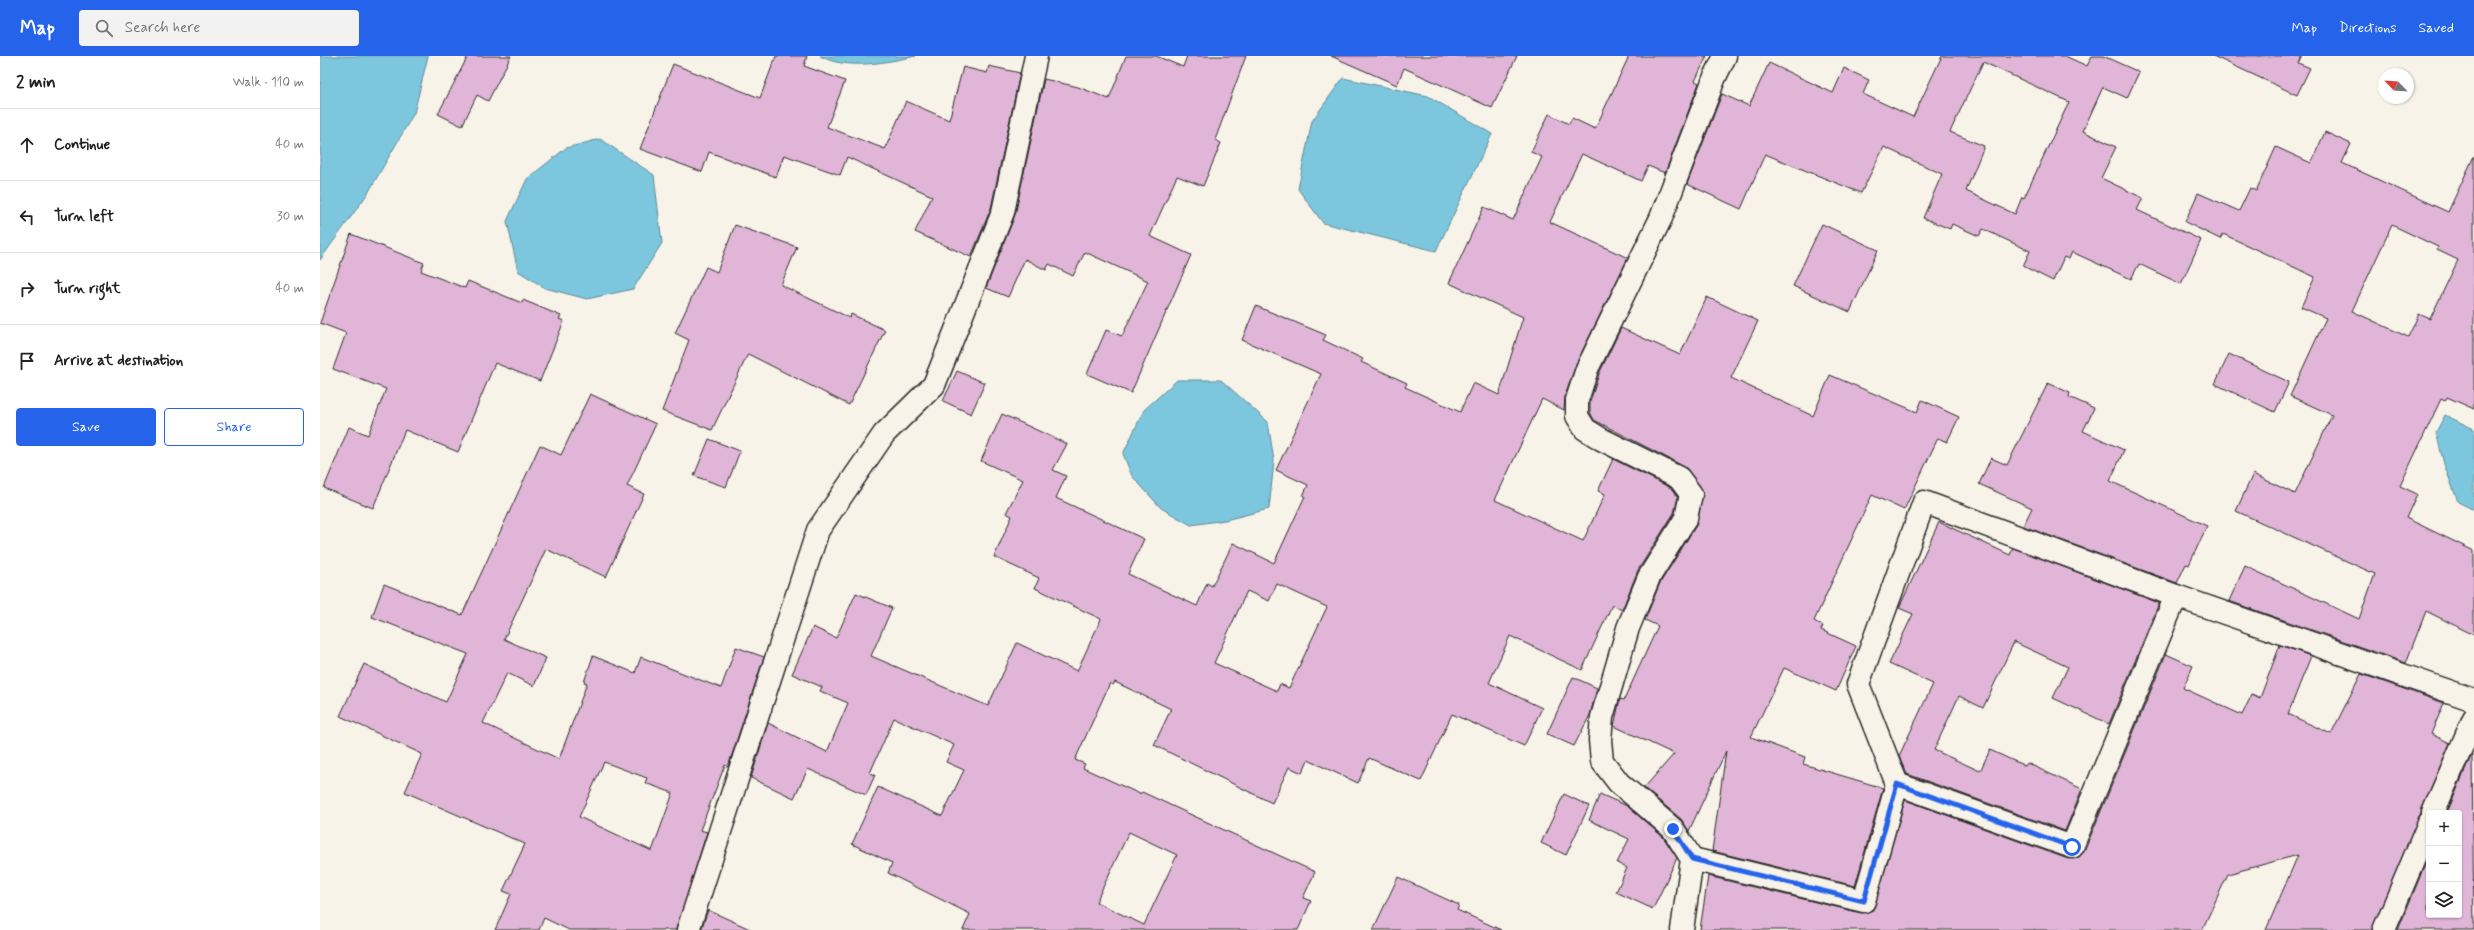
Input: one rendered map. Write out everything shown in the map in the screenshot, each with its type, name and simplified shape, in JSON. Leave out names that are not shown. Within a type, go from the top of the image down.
[{"type":"street","points":[[688,930],[818,530],[884,434],[934,385],[1000,219],[1036,56]]},
{"type":"street","points":[[1682,930],[1692,859],[1673,829],[1619,783],[1602,761],[1600,740],[1602,717],[1628,628],[1649,577],[1686,518],[1691,494],[1679,478],[1601,439],[1585,429],[1576,416],[1577,400],[1587,369],[1661,218],[1714,79],[1725,56]]},
{"type":"street","points":[[1692,859],[1864,901],[1897,784],[1858,684],[1924,502],[2176,596],[2474,700]]},
{"type":"street","points":[[1897,784],[2072,847],[2176,596]]},
{"type":"street","points":[[2435,810],[2474,718]]},
{"type":"street","points":[[2384,930],[2426,830]]},
{"type":"water","points":[[320,56],[428,56],[414,113],[368,193],[320,260]]},
{"type":"water","points":[[820,56],[916,56],[880,63],[855,64],[831,61]]},
{"type":"water","points":[[1343,78],[1428,96],[1492,134],[1436,251],[1323,223],[1298,189],[1312,121]]},
{"type":"water","points":[[600,139],[654,175],[662,243],[633,289],[587,299],[545,288],[518,271],[507,221],[527,179],[566,148]]},
{"type":"water","points":[[1177,380],[1221,380],[1268,422],[1274,461],[1269,509],[1225,520],[1191,525],[1161,508],[1132,476],[1123,454],[1144,410]]},
{"type":"water","points":[[2445,415],[2474,429],[2474,510],[2458,502],[2444,464],[2436,432]]},
{"type":"building","points":[[468,56],[511,56],[488,101],[477,95],[462,126],[438,114]]},
{"type":"building","points":[[776,56],[807,56],[804,66],[845,81],[827,127],[885,149],[906,101],[949,120],[963,67],[987,73],[989,66],[1020,73],[991,208],[971,257],[915,232],[932,196],[847,157],[840,175],[784,155],[776,177],[709,152],[702,172],[640,149],[673,64],[760,98]]},
{"type":"building","points":[[1126,56],[1156,56],[1183,67],[1187,56],[1246,56],[1215,140],[1221,143],[1203,186],[1177,176],[1150,236],[1191,255],[1131,393],[1087,374],[1106,330],[1122,336],[1148,281],[1085,252],[1073,276],[1049,264],[1046,270],[1025,259],[1008,297],[986,288],[1015,215],[1044,79],[1078,87],[1109,99]]},
{"type":"building","points":[[1331,56],[1517,56],[1492,108],[1404,68],[1397,85]]},
{"type":"building","points":[[1629,56],[1707,56],[1695,81],[1699,83],[1665,173],[1648,166],[1641,181],[1582,154],[1550,222],[1628,258],[1576,364],[1565,396],[1564,410],[1542,399],[1495,500],[1583,541],[1605,494],[1598,491],[1613,459],[1671,488],[1678,497],[1674,513],[1638,570],[1622,610],[1612,605],[1582,670],[1510,636],[1489,683],[1542,708],[1524,746],[1452,714],[1421,781],[1369,758],[1358,783],[1308,760],[1302,773],[1289,767],[1272,803],[1154,745],[1171,709],[1115,682],[1113,685],[1110,683],[1075,760],[1085,764],[1083,768],[1140,794],[1142,792],[1315,872],[1303,898],[1311,901],[1298,930],[963,930],[970,914],[888,873],[892,863],[852,844],[878,787],[942,816],[964,770],[946,762],[954,745],[894,718],[870,773],[875,775],[866,795],[808,769],[794,798],[751,778],[768,723],[827,752],[848,703],[820,691],[822,687],[792,674],[813,627],[836,638],[856,593],[892,608],[871,656],[988,706],[1017,643],[1077,671],[1101,619],[1035,588],[1039,578],[994,557],[1012,516],[1006,513],[1023,480],[981,461],[1002,414],[1067,444],[1053,470],[1066,476],[1056,498],[1144,539],[1128,574],[1197,606],[1207,583],[1212,586],[1233,543],[1274,563],[1305,496],[1303,496],[1308,485],[1276,470],[1321,374],[1242,340],[1256,306],[1326,335],[1323,340],[1363,359],[1361,362],[1407,383],[1405,387],[1460,412],[1473,383],[1499,395],[1523,317],[1449,283],[1484,207],[1513,220],[1542,157],[1531,152],[1549,114],[1569,124],[1572,118],[1595,129]],"holes":[[[1277,584],[1327,607],[1289,688],[1280,684],[1277,691],[1214,663],[1247,591],[1269,601]],[[1129,832],[1177,855],[1144,925],[1096,902]]]},
{"type":"building","points":[[1942,56],[2065,56],[2087,66],[2092,56],[2103,56],[2139,72],[2127,98],[2103,87],[2083,131],[2116,147],[2101,178],[2143,198],[2137,210],[2201,240],[2181,284],[2139,264],[2131,279],[2072,252],[2069,259],[2064,257],[2053,281],[2023,266],[2030,251],[1983,229],[1979,236],[1952,224],[1950,229],[1923,218],[1942,174],[1884,147],[1861,193],[1765,154],[1741,209],[1687,184],[1722,94],[1749,106],[1769,63],[1833,93],[1844,68],[1869,80],[1863,94],[1913,117]],"holes":[[[1983,62],[2069,102],[2015,214],[1966,191],[1984,146],[1950,132]]]},
{"type":"building","points":[[2213,56],[2302,56],[2298,63],[2310,68],[2297,95]]},
{"type":"building","points":[[2325,132],[2351,144],[2342,163],[2448,212],[2474,156],[2474,409],[2447,397],[2445,401],[2441,399],[2400,486],[2417,494],[2406,518],[2474,551],[2474,635],[2426,611],[2406,663],[2229,601],[2245,566],[2359,619],[2375,574],[2236,511],[2253,474],[2295,494],[2332,415],[2290,396],[2326,318],[2301,307],[2315,277],[2223,234],[2220,239],[2185,222],[2198,193],[2239,211],[2250,188],[2256,191],[2276,147],[2311,163]],"holes":[[[2392,225],[2438,247],[2437,250],[2458,260],[2430,319],[2419,314],[2408,337],[2352,311]]]},
{"type":"building","points":[[1822,224],[1878,250],[1850,312],[1793,286]]},
{"type":"building","points":[[735,225],[797,247],[781,285],[850,318],[851,314],[885,330],[849,405],[748,354],[712,430],[662,411],[689,340],[675,333],[706,267],[717,272]]},
{"type":"building","points":[[351,234],[424,263],[421,271],[465,288],[468,281],[522,303],[523,300],[561,316],[559,319],[564,321],[540,381],[495,363],[458,452],[405,430],[373,508],[324,488],[349,427],[368,435],[386,389],[333,369],[346,333],[320,323]]},
{"type":"building","points":[[1707,297],[1758,321],[1731,378],[1813,416],[1830,375],[1917,412],[1922,400],[1959,417],[1947,442],[1938,438],[1904,510],[1872,495],[1814,621],[1823,626],[1821,630],[1856,646],[1836,691],[1784,668],[1751,737],[1805,757],[1803,764],[1883,788],[1855,886],[1712,851],[1726,751],[1689,831],[1681,819],[1644,788],[1674,754],[1614,726],[1620,699],[1624,700],[1658,626],[1645,620],[1660,583],[1697,524],[1703,492],[1685,467],[1594,420],[1590,412],[1590,402],[1599,374],[1621,328],[1680,355]]},
{"type":"building","points":[[2229,354],[2289,382],[2275,412],[2215,384]]},
{"type":"building","points":[[957,371],[985,383],[971,414],[943,401]]},
{"type":"building","points":[[2048,383],[2070,393],[2069,397],[2094,408],[2083,431],[2124,450],[2110,481],[2207,526],[2189,565],[2186,564],[2177,583],[2023,526],[2032,508],[1979,484],[1991,458],[2007,465]]},
{"type":"building","points":[[590,394],[656,424],[627,486],[644,494],[606,577],[546,549],[504,639],[546,658],[534,686],[507,673],[483,723],[559,759],[587,683],[584,682],[593,656],[635,673],[641,657],[721,688],[736,647],[764,657],[728,767],[725,765],[700,830],[707,832],[676,930],[569,930],[544,918],[539,930],[495,930],[511,894],[503,891],[525,844],[405,792],[422,754],[340,716],[364,664],[446,702],[468,654],[372,617],[384,584],[462,615],[540,445],[561,455]],"holes":[[[604,762],[647,778],[645,783],[673,793],[652,851],[579,817]]]},
{"type":"building","points":[[709,439],[740,451],[726,487],[694,476]]},
{"type":"building","points":[[1939,522],[2010,555],[2013,548],[2159,603],[2109,724],[2053,698],[2068,667],[2014,642],[1983,708],[1959,696],[1934,750],[1980,771],[1990,750],[2025,766],[2027,763],[2082,789],[2065,831],[1907,774],[1899,756],[1933,684],[1889,664],[1913,614],[1899,608]]},
{"type":"building","points":[[2280,645],[2311,656],[2288,714],[2331,734],[2361,674],[2444,703],[2431,734],[2450,743],[2372,930],[2266,930],[2298,855],[2228,874],[2202,930],[1700,930],[1708,876],[1861,913],[1873,910],[1905,800],[2068,859],[2079,857],[2084,852],[2166,654],[2193,666],[2183,688],[2242,715],[2252,694],[2260,698]]},
{"type":"building","points":[[1573,677],[1597,688],[1590,715],[1574,746],[1547,734]]},
{"type":"building","points":[[2472,754],[2474,930],[2398,930],[2426,862],[2426,918],[2462,918],[2462,810],[2448,810]]},
{"type":"building","points":[[1564,794],[1589,806],[1566,855],[1541,843]]},
{"type":"building","points":[[1600,794],[1627,806],[1663,837],[1677,858],[1653,909],[1616,892],[1627,868],[1617,863],[1629,839],[1589,820]]},
{"type":"building","points":[[1398,877],[1459,905],[1457,910],[1501,930],[1373,930]]},
{"type":"building","points":[[708,910],[752,930],[701,930]]},
{"type":"route","points":[[1673,829],[1692,859],[1864,901],[1897,784],[2072,847]]}]
